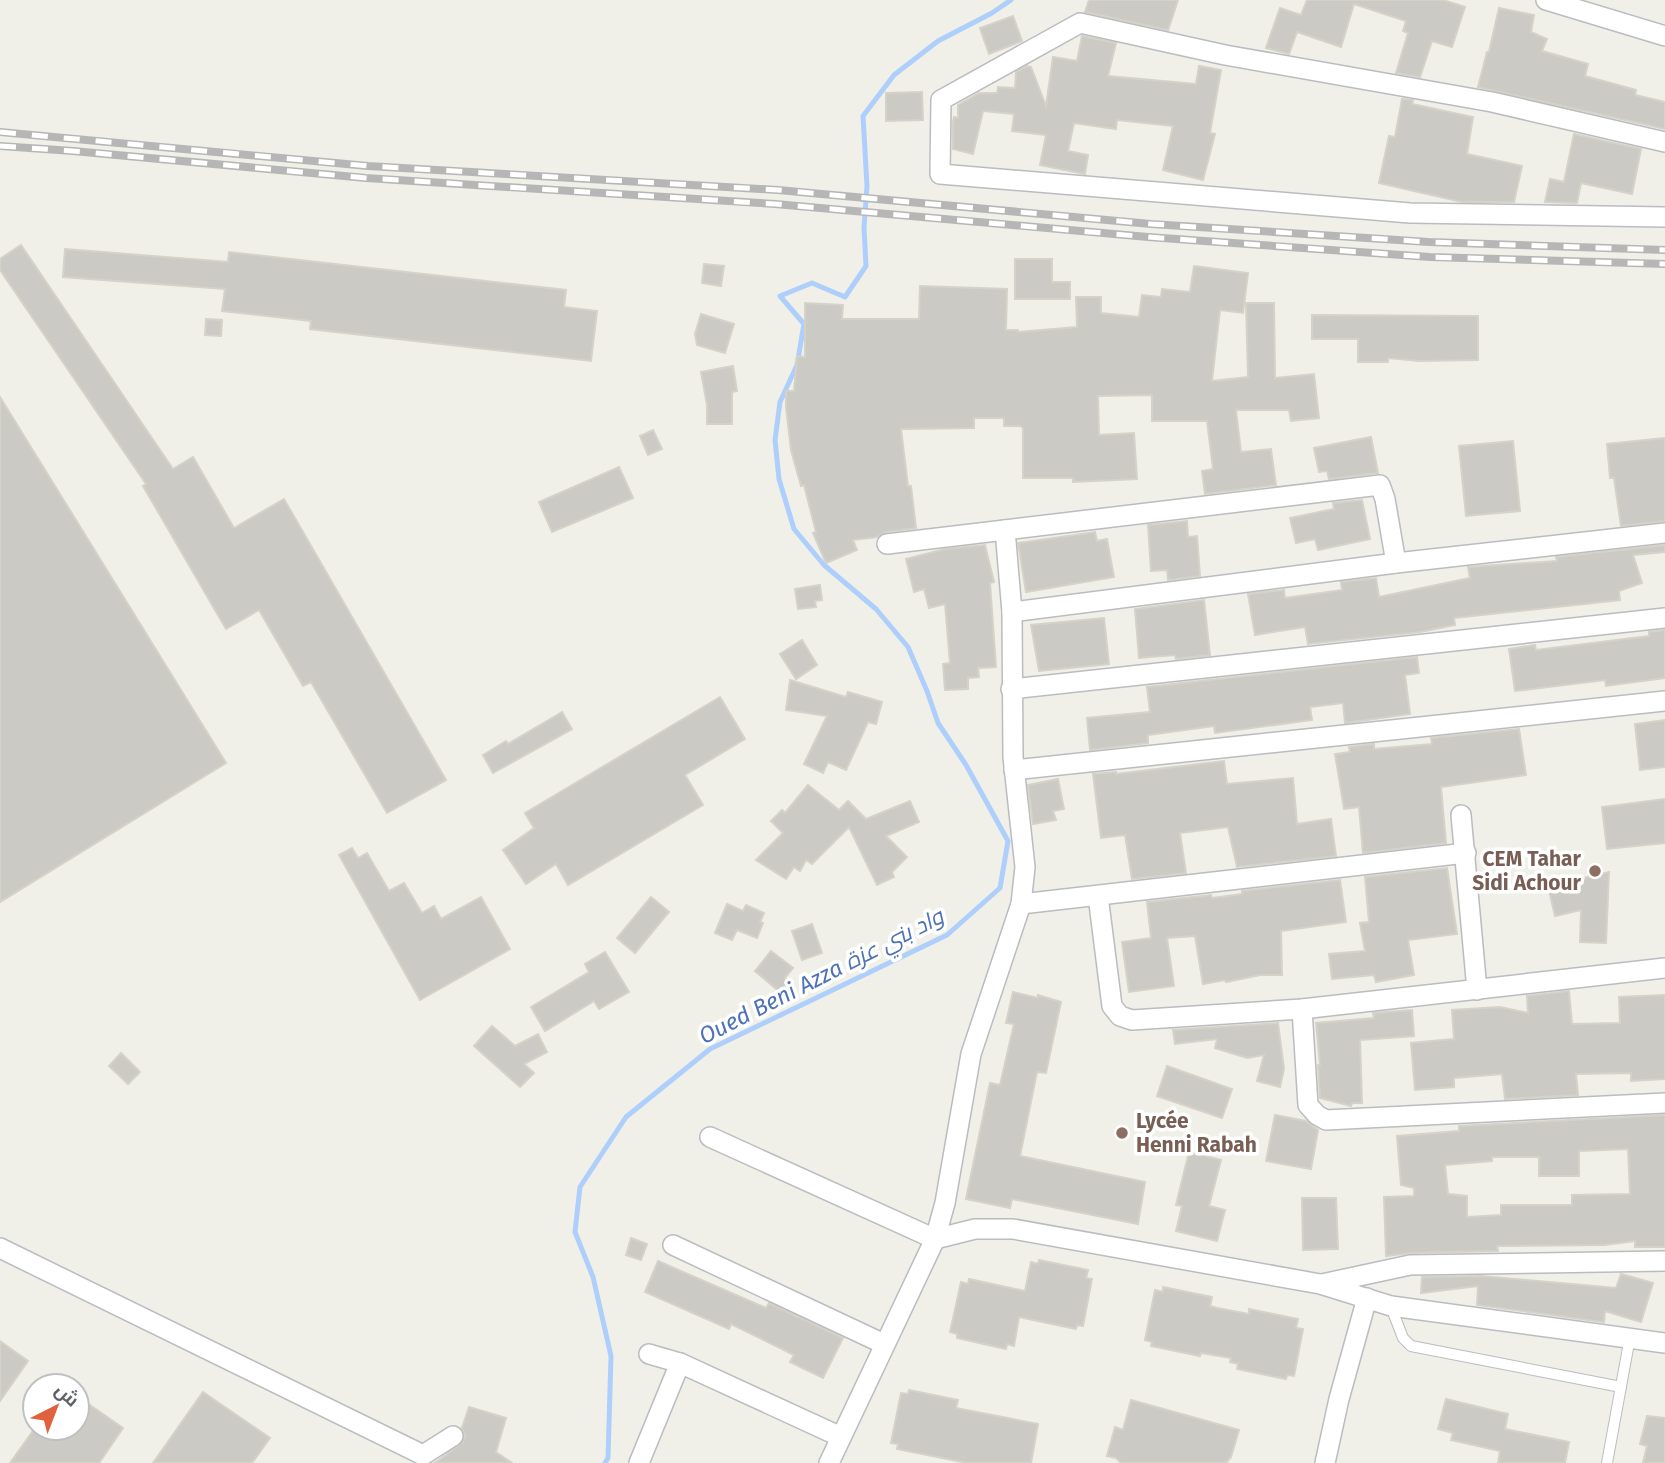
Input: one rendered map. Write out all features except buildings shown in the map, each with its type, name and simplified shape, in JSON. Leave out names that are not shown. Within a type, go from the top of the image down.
[{"type":"street","points":[[1546,0],[1665,36]]},
{"type":"street","points":[[1665,142],[1492,102],[1225,55],[1080,23],[941,100],[940,174],[1410,213],[1665,216]]},
{"type":"street","points":[[887,544],[1380,485],[1396,563]]},
{"type":"street","points":[[829,1463],[935,1239],[945,1203],[971,1054],[1021,904],[1025,867],[1014,770],[1012,612],[1004,530]]},
{"type":"street","points":[[1012,612],[1396,563],[1665,533]]},
{"type":"street","points":[[1011,689],[1665,618]]},
{"type":"street","points":[[1014,770],[1665,701]]},
{"type":"street","points":[[1461,815],[1476,990]]},
{"type":"street","points":[[1021,904],[1466,853]]},
{"type":"street","points":[[1098,896],[1112,1006],[1120,1016],[1132,1020],[1302,1009],[1665,968]]},
{"type":"street","points":[[1302,1009],[1308,1105],[1326,1120],[1665,1103]]},
{"type":"street","points":[[710,1137],[935,1239],[975,1229],[1013,1229],[1320,1284],[1391,1306],[1665,1343]]},
{"type":"street","points":[[673,1245],[884,1344]]},
{"type":"street","points":[[0,1248],[423,1455],[453,1436]]},
{"type":"street","points":[[1320,1284],[1410,1265],[1665,1261]]},
{"type":"street","points":[[1325,1463],[1339,1399],[1367,1298]]},
{"type":"street","points":[[649,1353],[680,1363],[841,1437]]},
{"type":"street","points":[[639,1463],[680,1363]]},
{"type":"lane","points":[[1391,1306],[1403,1338],[1411,1346],[1621,1387]]},
{"type":"lane","points":[[1607,1463],[1630,1337]]},
{"type":"waterway","name":"Oued Beni Azza واد بني عزة","points":[[605,1463],[608,1458],[611,1356],[593,1277],[575,1232],[580,1187],[626,1117],[710,1049],[947,935],[1000,888],[1008,841],[966,765],[938,723],[908,647],[876,609],[824,565],[794,529],[779,479],[775,440],[780,402],[797,365],[804,324],[780,296],[812,283],[845,297],[866,266],[864,228],[867,186],[863,116],[894,75],[938,41],[1011,0]]},
{"type":"railway","points":[[0,132],[368,166],[778,190],[1151,224],[1429,242],[1665,250]]},
{"type":"railway","points":[[0,146],[366,178],[775,204],[1148,237],[1430,257],[1665,264]]},
{"type":"place","name":"CEM Tahar Sidi Achour","points":[[1595,871]]},
{"type":"place","name":"Lycée Henni Rabah","points":[[1122,1133]]}]
